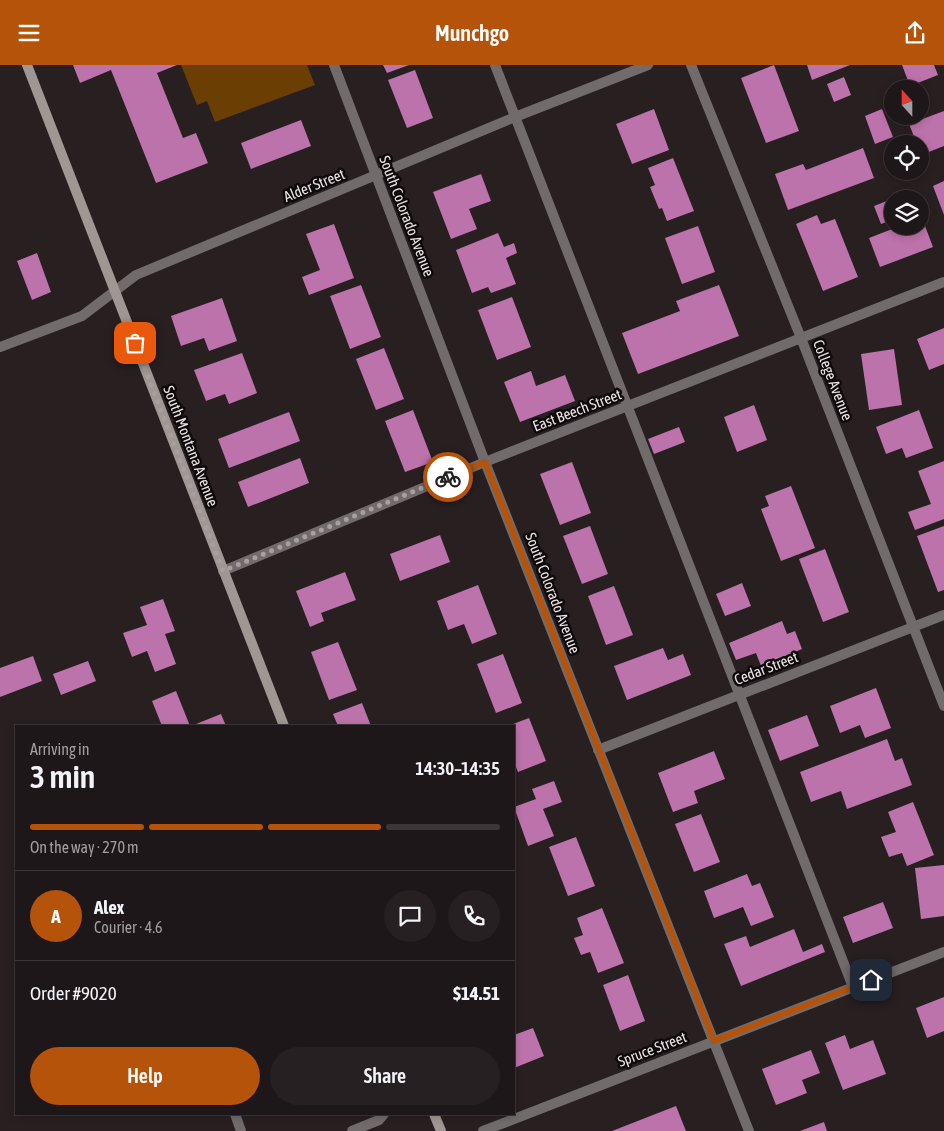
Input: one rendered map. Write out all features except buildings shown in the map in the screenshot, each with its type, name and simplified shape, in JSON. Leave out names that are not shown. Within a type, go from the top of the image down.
[{"type":"street","name":"South Montana Avenue","points":[[27,65],[284,725]]},
{"type":"street","name":"South Colorado Avenue","points":[[334,65],[485,462],[749,1131]]},
{"type":"street","points":[[495,65],[853,987]]},
{"type":"street","name":"Alder Street","points":[[0,347],[82,315],[136,275],[515,117],[648,65]]},
{"type":"street","name":"College Avenue","points":[[691,65],[944,706]]},
{"type":"street","name":"East Beech Street","points":[[223,571],[485,462],[944,281]]},
{"type":"street","name":"Cedar Street","points":[[598,750],[944,615]]},
{"type":"street","name":"Spruce Street","points":[[483,1131],[944,952]]},
{"type":"street","points":[[235,1115],[241,1131]]},
{"type":"street","points":[[352,1131],[379,1120],[383,1115]]},
{"type":"street","points":[[434,1115],[441,1131]]},
{"type":"shaded area","points":[[181,65],[307,65],[315,85],[215,122],[207,101],[197,105]]},
{"type":"way so far","points":[[135,343],[223,571],[448,477]]},
{"type":"route","points":[[448,477],[485,462],[714,1041],[871,980]]}]
